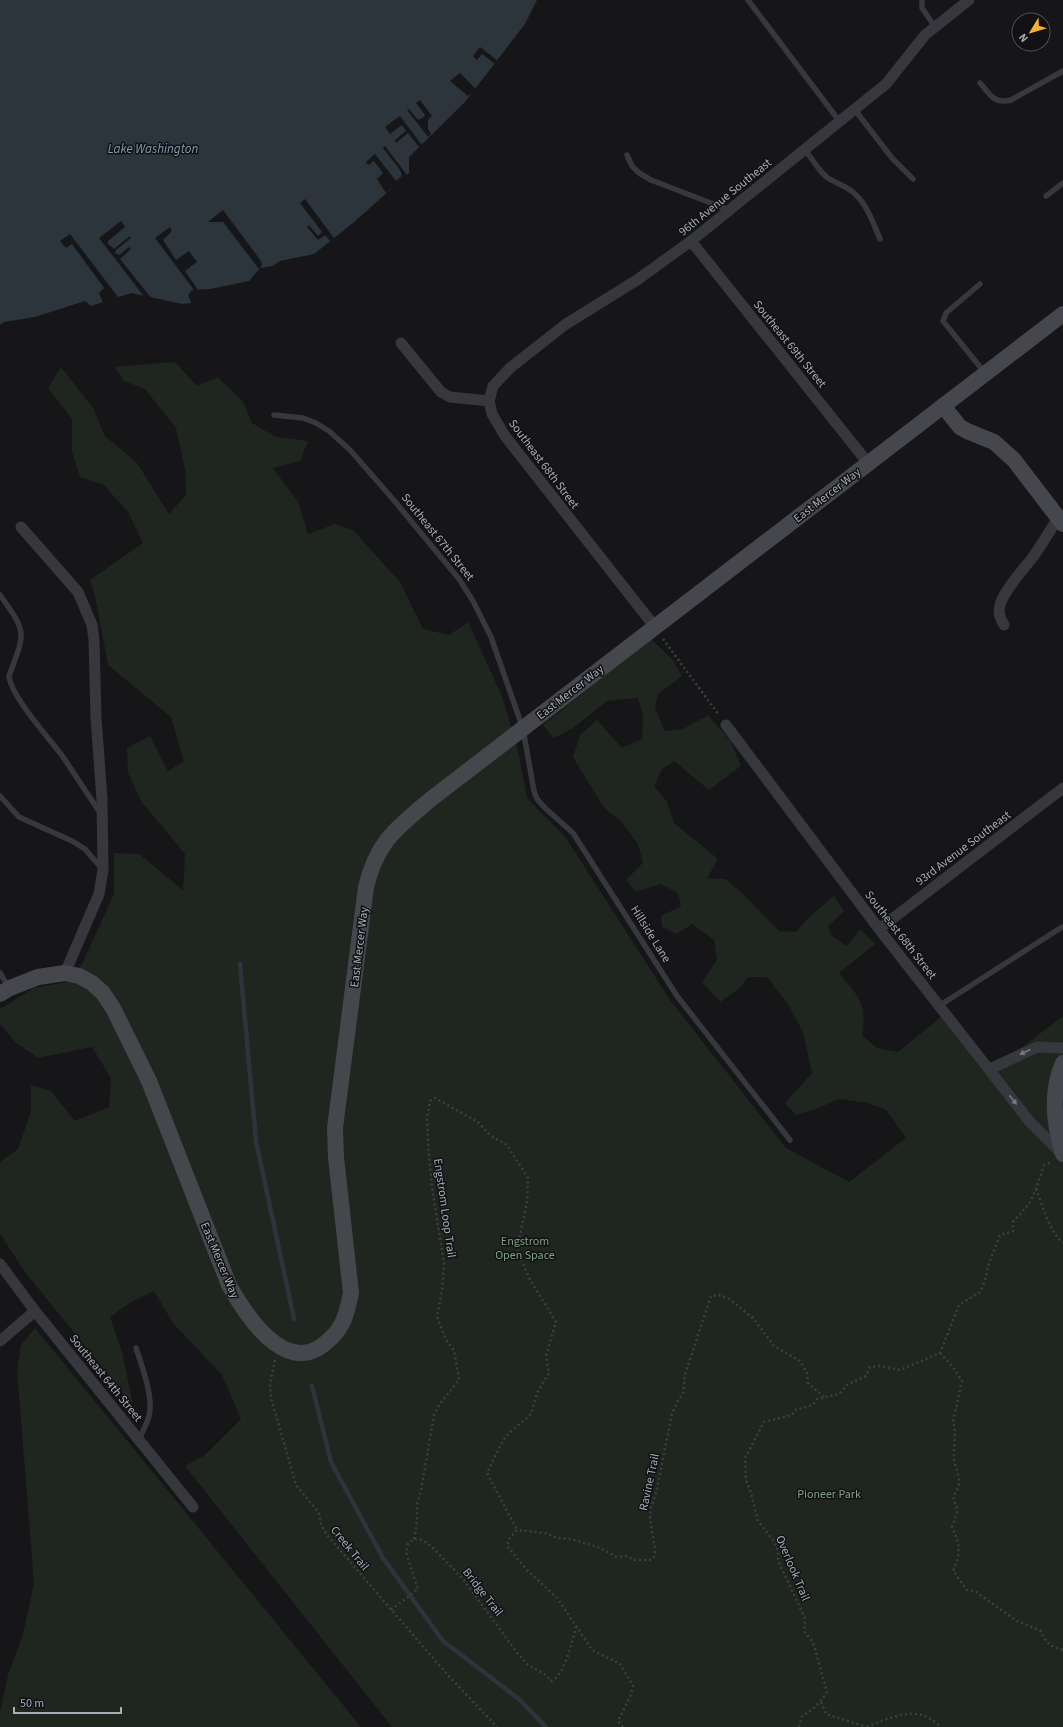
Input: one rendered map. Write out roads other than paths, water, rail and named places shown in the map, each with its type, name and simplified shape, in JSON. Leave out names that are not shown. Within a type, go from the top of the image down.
[{"type":"street","name":"96th Avenue Southeast","points":[[490,401],[493,386],[510,368],[566,324],[637,280],[691,241],[855,110],[886,84],[916,46],[935,27],[970,0]]},
{"type":"street","name":"Southeast 69th Street","points":[[691,241],[868,463]]},
{"type":"street","name":"East Mercer Way","points":[[5,991],[38,977],[65,973],[79,976],[92,982],[103,993],[114,1008],[149,1081],[229,1285],[248,1318],[276,1344],[288,1350],[299,1353],[309,1353],[321,1347],[340,1330],[347,1315],[351,1293],[336,1157],[335,1128],[366,888],[370,869],[386,840],[431,799],[1063,314]]},
{"type":"street","points":[[401,343],[441,392],[450,397],[490,401]]},
{"type":"street","name":"Southeast 68th Street","points":[[490,401],[492,414],[505,436],[655,627]]},
{"type":"street","points":[[943,406],[960,426],[967,431],[994,442],[1005,450],[1060,521],[1000,603],[1000,619],[1004,625]]},
{"type":"street","points":[[21,527],[78,592],[92,625],[94,640],[103,870],[99,894],[65,973]]},
{"type":"street","name":"Southeast 68th Street","points":[[726,725],[879,929],[1030,1122],[1061,1156]]},
{"type":"street","name":"93rd Avenue Southeast","points":[[879,929],[1063,788]]},
{"type":"street","points":[[990,1069],[1037,1046],[1063,1048]]},
{"type":"street","points":[[1061,1156],[1054,1113],[1054,1091],[1063,1063]]},
{"type":"street","name":"Southeast 64th Street","points":[[0,1264],[35,1311],[193,1507]]},
{"type":"street","points":[[0,1341],[35,1311]]},
{"type":"lane","points":[[748,0],[840,122]]},
{"type":"lane","points":[[922,0],[922,8],[935,27]]},
{"type":"lane","points":[[980,83],[995,100],[1002,102],[1011,100],[1063,71]]},
{"type":"lane","points":[[855,110],[892,158],[912,179]]},
{"type":"lane","points":[[805,150],[827,178],[855,193],[868,210],[880,239]]},
{"type":"lane","points":[[626,155],[636,169],[651,180],[729,210]]},
{"type":"lane","points":[[1046,196],[1063,183]]},
{"type":"lane","points":[[980,284],[946,314],[943,321],[985,373]]},
{"type":"lane","name":"Southeast 67th Street","points":[[274,415],[303,418],[316,423],[329,431],[350,450],[459,579],[473,601],[491,637],[523,729]]},
{"type":"lane","points":[[0,595],[16,617],[22,635],[9,676],[10,681],[19,698],[63,758],[102,816]]},
{"type":"lane","name":"Hillside Lane","points":[[523,729],[534,791],[537,799],[573,832],[677,996],[790,1140]]},
{"type":"lane","points":[[0,796],[19,817],[72,841],[84,849],[103,870]]},
{"type":"lane","points":[[939,1006],[1062,927]]},
{"type":"lane","points":[[0,973],[5,991]]},
{"type":"lane","points":[[136,1348],[142,1367],[150,1406],[149,1416],[139,1440]]},
{"type":"water","name":"Lake Washington","points":[[0,0],[537,0],[525,24],[465,102],[409,157],[409,173],[353,223],[314,254],[280,261],[272,266],[260,268],[249,281],[210,289],[192,290],[188,295],[191,303],[182,304],[131,293],[91,306],[85,301],[35,317],[4,322],[0,325]]},
{"type":"waterway","points":[[240,964],[256,1141],[294,1319]]},
{"type":"waterway","points":[[312,1386],[331,1462],[383,1558],[443,1641],[519,1699],[546,1727]]},
{"type":"park label","name":"Engstrom Open Space","points":[[525,1248]]},
{"type":"park label","name":"Pioneer Park","points":[[829,1494]]}]
